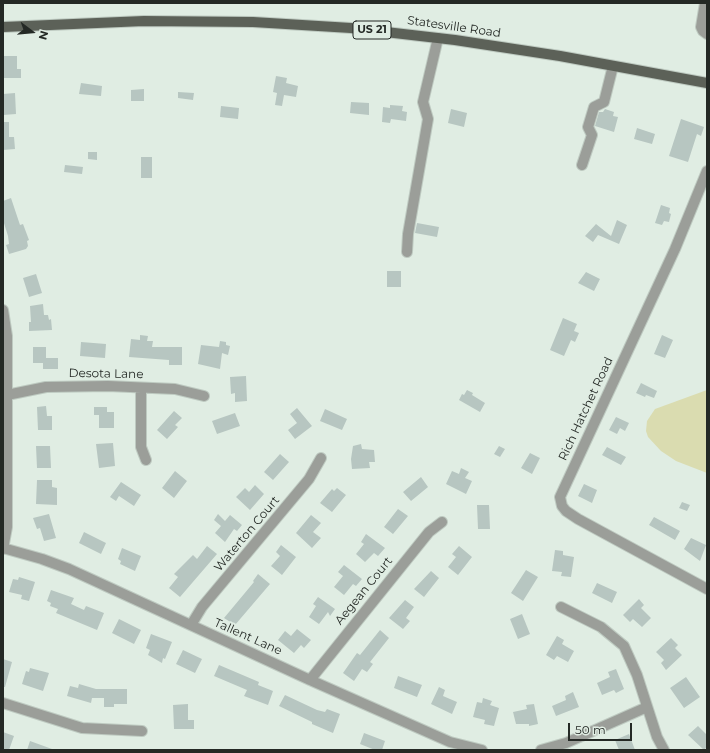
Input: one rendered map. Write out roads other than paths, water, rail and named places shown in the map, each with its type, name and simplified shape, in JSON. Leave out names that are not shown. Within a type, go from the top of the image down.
[{"type":"main road","name":"Statesville Road","points":[[3,27],[144,21],[253,22],[351,28],[438,38],[613,66],[707,83]]},
{"type":"street","points":[[705,3],[701,27],[707,34]]},
{"type":"street","points":[[407,252],[408,234],[428,120],[423,102],[438,38]]},
{"type":"street","points":[[582,165],[592,135],[588,128],[594,107],[604,102],[613,66]]},
{"type":"street","name":"Rich Hatchet Road","points":[[707,171],[675,249],[560,497],[562,506],[566,511],[578,519],[707,589]]},
{"type":"street","points":[[3,310],[7,396],[7,527],[3,548]]},
{"type":"street","name":"Desota Lane","points":[[7,396],[61,386],[175,389],[204,396]]},
{"type":"street","points":[[140,388],[141,447],[146,460]]},
{"type":"street","name":"Waterton Court","points":[[191,625],[202,607],[309,479],[321,458]]},
{"type":"street","name":"Aegean Court","points":[[310,680],[429,532],[442,522]]},
{"type":"street","name":"Tallent Lane","points":[[3,548],[42,558],[69,569],[310,680],[450,742],[482,750]]},
{"type":"street","points":[[561,607],[606,630],[624,646],[637,675],[657,737],[664,750]]},
{"type":"street","points":[[3,704],[82,728],[142,731]]},
{"type":"street","points":[[541,750],[566,743],[647,707]]}]
